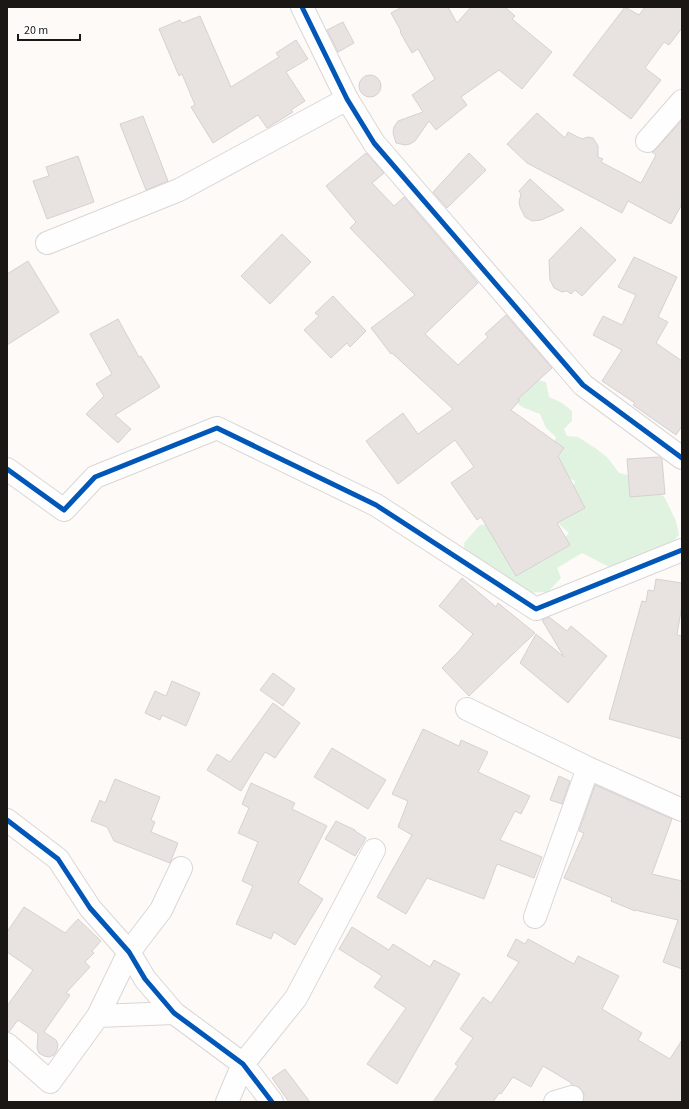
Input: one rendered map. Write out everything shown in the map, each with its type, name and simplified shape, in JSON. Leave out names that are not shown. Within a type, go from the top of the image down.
[{"type":"street","points":[[302,7],[347,99],[374,143],[583,385],[682,458]]},
{"type":"street","points":[[47,243],[179,190],[347,99]]},
{"type":"street","points":[[647,141],[682,101]]},
{"type":"street","points":[[7,469],[64,510],[95,477],[217,428],[376,505],[536,609],[682,550]]},
{"type":"street","points":[[467,709],[588,768],[682,810]]},
{"type":"street","points":[[535,917],[588,768]]},
{"type":"street","points":[[7,820],[58,859],[90,908],[129,952],[146,979],[174,1013],[242,1064],[272,1102]]},
{"type":"street","points":[[227,1102],[242,1064],[296,998],[374,850]]},
{"type":"street","points":[[7,1044],[50,1082],[98,1016],[129,952],[161,910],[181,868]]},
{"type":"street","points":[[98,1016],[174,1013]]},
{"type":"green space","points":[[533,379],[546,382],[549,397],[562,403],[572,411],[572,421],[564,429],[567,436],[578,437],[607,457],[619,473],[636,477],[652,486],[665,498],[676,521],[679,535],[668,546],[613,569],[582,553],[557,568],[561,578],[548,592],[522,593],[465,556],[464,543],[480,525],[490,524],[558,545],[569,533],[549,515],[571,495],[575,481],[561,474],[553,448],[556,437],[546,428],[540,414],[522,407],[514,400]]},
{"type":"building","points":[[402,7],[448,7],[457,23],[471,7],[505,7],[515,16],[512,19],[552,52],[522,89],[499,70],[461,97],[467,105],[436,130],[429,121],[415,141],[405,145],[396,143],[393,133],[394,127],[398,121],[423,112],[412,95],[435,79],[418,49],[412,53],[391,13]]},
{"type":"building","points":[[625,7],[639,15],[645,7],[682,7],[682,28],[669,45],[664,42],[645,68],[661,80],[631,119],[573,75]]},
{"type":"building","points":[[200,16],[231,87],[279,57],[276,53],[296,40],[308,59],[286,72],[305,101],[291,110],[293,112],[267,128],[258,115],[213,143],[191,107],[195,105],[182,74],[179,76],[159,29],[180,20],[182,23]]},
{"type":"building","points":[[343,22],[354,43],[338,52],[327,30]]},
{"type":"building","points":[[370,75],[378,78],[381,86],[378,94],[370,97],[362,94],[359,86],[362,78]]},
{"type":"building","points":[[537,113],[565,138],[568,132],[582,139],[588,137],[593,138],[598,146],[598,157],[603,159],[601,162],[641,183],[656,155],[652,152],[682,120],[682,204],[671,224],[628,201],[622,213],[527,163],[507,144]]},
{"type":"building","points":[[143,116],[168,181],[146,190],[120,124]]},
{"type":"building","points":[[366,153],[384,173],[372,183],[394,206],[404,197],[478,283],[425,334],[458,365],[488,337],[485,334],[506,315],[552,368],[518,399],[520,400],[511,410],[564,448],[558,456],[585,508],[557,523],[570,545],[516,576],[481,517],[477,520],[451,483],[474,467],[455,440],[398,484],[366,441],[403,413],[418,434],[453,409],[392,353],[391,354],[371,328],[415,295],[350,228],[356,222],[326,186]]},
{"type":"building","points":[[469,153],[486,170],[447,208],[433,192]]},
{"type":"building","points":[[78,156],[94,202],[47,219],[33,181],[49,176],[46,167]]},
{"type":"building","points":[[530,179],[564,210],[541,220],[532,221],[525,217],[520,207],[519,202],[521,194],[519,191]]},
{"type":"building","points":[[581,227],[616,260],[582,296],[575,290],[571,294],[567,291],[562,292],[554,288],[550,280],[549,260]]},
{"type":"building","points":[[282,234],[311,262],[270,304],[241,276]]},
{"type":"building","points":[[634,257],[677,277],[658,317],[668,322],[656,343],[682,361],[682,426],[676,435],[633,405],[635,403],[602,381],[622,350],[593,335],[603,316],[622,325],[636,295],[618,287]]},
{"type":"building","points":[[28,261],[59,312],[7,345],[7,274]]},
{"type":"building","points":[[333,296],[366,331],[350,347],[347,343],[331,358],[304,330],[319,316],[315,313]]},
{"type":"building","points":[[118,319],[139,357],[141,356],[160,387],[115,415],[131,429],[118,443],[86,414],[104,396],[96,384],[112,374],[90,334]]},
{"type":"building","points":[[659,457],[662,459],[665,494],[630,497],[627,459]]},
{"type":"building","points":[[462,578],[496,607],[498,603],[535,633],[469,696],[442,668],[473,634],[439,606]]},
{"type":"building","points":[[656,579],[682,583],[682,605],[677,635],[682,636],[682,739],[609,719],[642,601],[646,602],[648,590],[654,591]]},
{"type":"building","points":[[549,617],[567,631],[571,626],[607,656],[568,703],[520,663],[536,634],[564,657],[542,620]]},
{"type":"building","points":[[273,673],[295,689],[283,706],[260,690]]},
{"type":"building","points":[[172,681],[200,693],[186,726],[162,715],[160,720],[145,713],[155,691],[166,696]]},
{"type":"building","points":[[273,703],[300,723],[275,758],[265,752],[241,791],[207,770],[217,754],[230,762]]},
{"type":"building","points":[[423,729],[459,746],[461,740],[488,752],[478,772],[530,796],[521,814],[515,811],[500,840],[542,857],[534,878],[497,864],[484,899],[427,878],[406,914],[377,897],[412,835],[398,827],[408,801],[392,794]]},
{"type":"building","points":[[332,748],[386,780],[368,809],[314,777]]},
{"type":"building","points":[[559,776],[570,781],[562,804],[550,800]]},
{"type":"building","points":[[115,779],[160,797],[151,820],[155,822],[151,832],[178,843],[170,863],[114,841],[107,827],[91,821],[100,800],[105,803]]},
{"type":"building","points":[[251,783],[295,803],[292,809],[327,826],[298,883],[323,899],[295,945],[274,932],[271,939],[236,924],[253,886],[242,881],[258,842],[238,833],[249,808],[242,804]]},
{"type":"building","points":[[595,785],[672,819],[652,874],[682,881],[682,969],[663,962],[678,920],[635,911],[611,901],[612,898],[564,878],[584,833],[579,831]]},
{"type":"building","points":[[336,821],[355,830],[366,838],[355,856],[325,839]]},
{"type":"building","points":[[24,907],[65,933],[78,919],[101,941],[92,951],[94,953],[85,962],[90,967],[66,993],[70,995],[44,1032],[56,1040],[58,1045],[54,1055],[49,1057],[39,1053],[37,1048],[38,1034],[18,1020],[9,1032],[7,1032],[7,1006],[33,970],[7,952],[7,932]]},
{"type":"building","points":[[352,927],[389,950],[393,944],[430,967],[434,960],[460,974],[397,1084],[367,1064],[406,1008],[374,987],[382,976],[339,949]]},
{"type":"building","points":[[516,939],[525,944],[528,939],[574,964],[578,956],[619,976],[602,1009],[642,1033],[638,1040],[670,1059],[682,1040],[682,1102],[583,1102],[584,1094],[580,1088],[572,1085],[570,1082],[543,1066],[531,1087],[513,1077],[501,1094],[499,1093],[493,1102],[433,1102],[458,1066],[455,1064],[473,1038],[460,1029],[483,997],[491,1003],[519,962],[507,956]]},
{"type":"building","points":[[285,1069],[310,1102],[289,1102],[272,1078]]},
{"type":"cycle path","points":[[302,7],[347,99],[374,143],[583,385],[682,458]]},
{"type":"cycle path","points":[[7,469],[64,510],[95,477],[217,428],[376,505],[536,609],[682,550]]},
{"type":"cycle path","points":[[7,820],[58,859],[90,908],[129,952],[145,979],[174,1013],[243,1064],[272,1102]]}]
